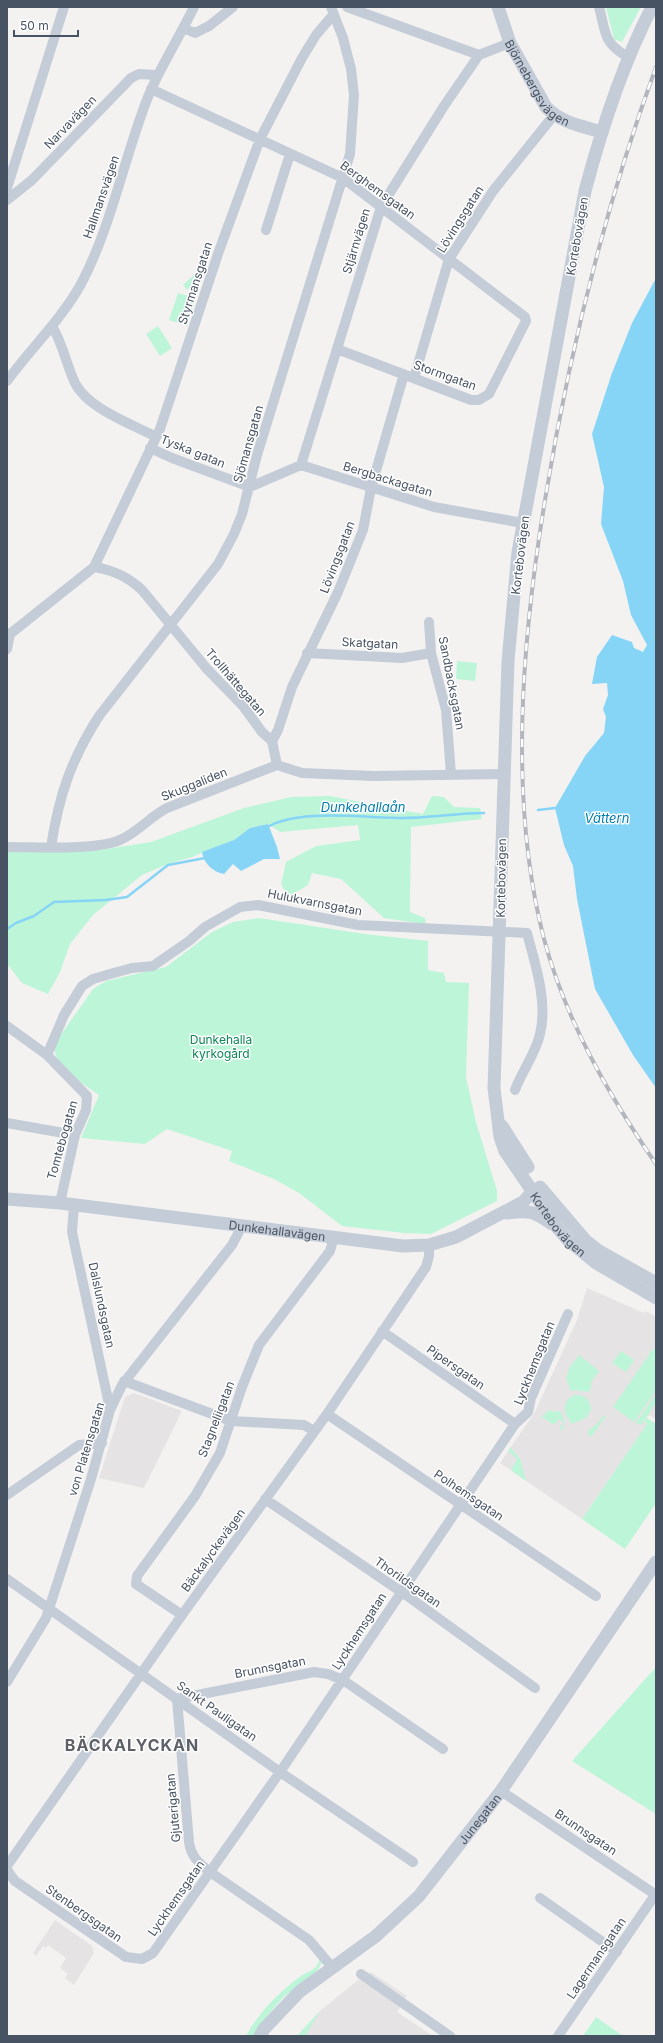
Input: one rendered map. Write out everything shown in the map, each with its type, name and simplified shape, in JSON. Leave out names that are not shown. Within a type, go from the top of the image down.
[{"type":"street","points":[[7,188],[64,7]]},
{"type":"street","name":"Hallmansvägen","points":[[7,381],[52,326],[81,284],[104,233],[118,194],[139,120],[156,75],[194,7]]},
{"type":"street","points":[[183,28],[196,33],[209,26],[233,7]]},
{"type":"street","points":[[347,7],[479,55],[510,43]]},
{"type":"street","name":"Björnebergsvägen","points":[[498,7],[510,43],[546,107],[554,115],[563,120],[602,132]]},
{"type":"street","points":[[599,7],[610,44],[615,50],[628,57]]},
{"type":"street","name":"Kortebovägen","points":[[652,7],[628,57],[602,132],[585,191],[518,552],[508,661],[494,1066],[497,1120],[500,1137],[505,1151],[556,1226],[568,1240],[590,1259],[656,1298]]},
{"type":"street","name":"Styrmansgatan","points":[[94,566],[156,437],[260,139],[302,58],[332,11]]},
{"type":"street","name":"Sjömansgatan","points":[[50,847],[59,804],[67,777],[84,740],[99,716],[214,570],[227,549],[242,514],[258,455],[350,154],[354,95],[351,70],[343,38],[332,11]]},
{"type":"street","name":"Stjärnvägen","points":[[301,465],[381,207],[427,132],[479,55]]},
{"type":"street","name":"Narvavägen","points":[[7,200],[32,180],[131,78],[139,74],[156,75]]},
{"type":"street","name":"Berghemsgatan","points":[[151,89],[343,178],[525,317],[526,322]]},
{"type":"street","name":"Lövingsgatan","points":[[414,378],[449,259],[493,191],[554,115]]},
{"type":"street","points":[[266,230],[290,154]]},
{"type":"street","name":"Stormgatan","points":[[337,349],[471,400],[484,399],[489,394],[526,322]]},
{"type":"street","name":"Tyska gatan","points":[[52,326],[60,339],[72,376],[79,390],[99,408],[156,437]]},
{"type":"street","name":"Lövingsgatan","points":[[272,741],[278,730],[292,687],[307,653],[338,592],[363,530],[371,488],[404,374]]},
{"type":"street","name":"Tyska gatan","points":[[150,448],[172,458],[250,486]]},
{"type":"street","points":[[250,486],[301,465]]},
{"type":"street","name":"Bergbackagatan","points":[[301,465],[434,507],[523,523]]},
{"type":"street","points":[[7,650],[8,634],[94,566]]},
{"type":"street","name":"Trollhättegatan","points":[[94,566],[113,571],[133,582],[207,668],[244,706],[262,732],[272,741]]},
{"type":"street","name":"Sandbacksgatan","points":[[429,622],[431,653],[446,710],[451,774]]},
{"type":"street","name":"Skatgatan","points":[[307,653],[402,658],[431,653]]},
{"type":"street","points":[[272,741],[277,765],[302,773],[374,776],[503,774]]},
{"type":"street","name":"Skuggaliden","points":[[7,847],[50,847],[111,844],[134,832],[157,813],[277,765]]},
{"type":"street","name":"Hulukvarnsgatan","points":[[47,1055],[64,1015],[82,986],[93,979],[110,974],[132,968],[153,966],[189,941],[205,927],[240,907],[258,905],[358,925],[527,933],[541,992],[543,1018],[540,1035],[515,1090]]},
{"type":"street","name":"Tomtebogatan","points":[[7,1026],[47,1055],[87,1096],[86,1110],[75,1135],[60,1203]]},
{"type":"street","name":"Kortebovägen","points":[[497,1120],[533,1191],[586,1241],[599,1251],[656,1283]]},
{"type":"street","points":[[7,1123],[75,1135]]},
{"type":"street","name":"Dunkehallavägen","points":[[7,1199],[60,1203],[334,1236],[403,1246],[429,1245],[455,1237],[527,1199],[533,1191]]},
{"type":"street","name":"Dalslundsgatan","points":[[74,1205],[72,1232],[110,1410]]},
{"type":"street","points":[[497,1214],[527,1211],[537,1214],[556,1226]]},
{"type":"street","name":"von Platensgatan","points":[[7,1682],[42,1625],[49,1608],[102,1443],[110,1410],[124,1381],[232,1245],[242,1226]]},
{"type":"street","name":"Stagneliigatan","points":[[182,1615],[136,1584],[137,1576],[195,1496],[220,1453],[242,1387],[259,1345],[330,1251],[334,1236]]},
{"type":"street","name":"Bäckalyckevägen","points":[[7,1866],[182,1615],[327,1414],[426,1267],[429,1256],[429,1245]]},
{"type":"street","name":"Lyckhemsgatan","points":[[153,1954],[343,1680],[515,1424],[528,1412],[531,1398],[568,1314]]},
{"type":"street","name":"Pipersgatan","points":[[382,1331],[515,1424]]},
{"type":"street","points":[[124,1381],[231,1421],[304,1425],[314,1431]]},
{"type":"street","name":"Polhemsgatan","points":[[327,1414],[596,1596]]},
{"type":"street","points":[[7,1495],[79,1445],[102,1443]]},
{"type":"street","name":"Thorildsgatan","points":[[265,1499],[401,1592],[535,1688]]},
{"type":"street","name":"Junegatan","points":[[260,2036],[264,2029],[299,1992],[376,1936],[419,1896],[501,1791],[656,1562]]},
{"type":"street","name":"Sankt Pauligatan","points":[[7,1579],[280,1772],[413,1862]]},
{"type":"street","name":"Brunnsgatan","points":[[177,1699],[314,1672],[328,1674],[343,1680],[443,1749]]},
{"type":"street","name":"Gjuterigatan","points":[[177,1699],[190,1849],[195,1860],[210,1872],[309,1940],[332,1967]]},
{"type":"street","name":"Brunnsgatan","points":[[501,1791],[656,1895]]},
{"type":"street","name":"Stenbergsgatan","points":[[7,1870],[15,1881],[126,1957],[142,1959],[153,1954]]},
{"type":"street","name":"Lagermansgatan","points":[[558,2036],[656,1895]]},
{"type":"street","points":[[540,1898],[617,1952]]},
{"type":"street","points":[[361,1974],[450,2036]]},
{"type":"shaded area","points":[[587,1288],[644,1313],[646,1311],[656,1317],[656,1419],[649,1415],[644,1421],[647,1424],[582,1519],[500,1463],[535,1412],[577,1320]]},
{"type":"shaded area","points":[[134,1393],[182,1411],[144,1488],[99,1478],[125,1397]]},
{"type":"shaded area","points":[[55,1920],[92,1946],[94,1953],[74,1985],[65,1978],[68,1974],[60,1968],[66,1958],[48,1945],[46,1948],[43,1946],[36,1956],[33,1953]]},
{"type":"shaded area","points":[[371,1972],[407,1996],[397,2012],[433,2036],[297,2036],[320,2011],[358,1980]]},
{"type":"green space","points":[[606,7],[641,7],[622,42],[614,39]]},
{"type":"green space","points":[[197,272],[202,277],[187,290],[183,285]]},
{"type":"green space","points":[[178,293],[196,298],[187,326],[169,320]]},
{"type":"green space","points":[[158,326],[172,348],[160,356],[146,334]]},
{"type":"green space","points":[[457,661],[477,663],[475,681],[456,679]]},
{"type":"green space","points":[[330,796],[423,814],[432,796],[444,797],[454,807],[480,808],[482,819],[411,827],[410,912],[425,918],[426,922],[423,924],[384,918],[341,879],[312,873],[308,885],[288,897],[281,884],[286,862],[316,846],[360,840],[358,825],[280,832],[268,824],[250,828],[234,840],[142,875],[93,915],[70,944],[60,972],[48,994],[22,983],[7,964],[7,852],[100,850],[151,842],[244,808],[291,797]]},
{"type":"green space","name":"Dunkehalla kyrkogård","points":[[259,918],[365,934],[428,941],[428,970],[444,973],[446,982],[469,983],[466,1077],[476,1122],[497,1191],[497,1201],[431,1234],[404,1233],[342,1226],[299,1193],[274,1179],[229,1161],[232,1151],[167,1129],[145,1144],[81,1138],[99,1095],[77,1080],[57,1059],[55,1043],[93,989],[106,981],[166,967],[212,932],[233,922]]},
{"type":"green space","points":[[653,1349],[656,1350],[656,1390],[634,1422],[613,1407]]},
{"type":"green space","points":[[621,1351],[634,1360],[626,1372],[612,1363]]},
{"type":"green space","points":[[579,1355],[599,1371],[591,1382],[591,1389],[588,1392],[576,1390],[571,1391],[566,1378],[570,1367]]},
{"type":"green space","points":[[656,1393],[656,1403],[641,1425],[636,1423]]},
{"type":"green space","points":[[575,1395],[586,1398],[591,1409],[587,1417],[572,1424],[565,1412],[565,1408],[567,1401]]},
{"type":"green space","points":[[549,1410],[556,1412],[560,1411],[565,1423],[562,1431],[560,1428],[564,1423],[559,1419],[554,1425],[542,1417]]},
{"type":"green space","points":[[603,1416],[606,1416],[591,1437],[588,1434],[589,1430],[598,1423]]},
{"type":"green space","points":[[647,1418],[656,1424],[656,1503],[625,1549],[582,1519],[647,1424],[644,1421]]},
{"type":"green space","points":[[510,1447],[520,1459],[526,1481],[511,1470],[517,1459],[508,1451]]},
{"type":"green space","points":[[656,1667],[656,1814],[572,1761]]},
{"type":"green space","points":[[319,1958],[322,1962],[315,1972],[306,1981],[285,1996],[264,2020],[254,2036],[246,2036],[251,2027],[270,2003],[293,1982],[316,1967],[319,1962]]},
{"type":"green space","points":[[320,2011],[305,2036],[297,2036]]},
{"type":"green space","points":[[596,2017],[623,2036],[583,2036]]},
{"type":"water","name":"Vättern","points":[[656,278],[656,1088],[633,1055],[595,989],[577,899],[573,866],[564,845],[555,808],[585,756],[604,733],[606,717],[603,709],[608,695],[607,683],[592,684],[597,657],[612,635],[632,642],[634,648],[643,652],[647,645],[631,615],[623,581],[601,524],[604,487],[592,434],[612,373],[632,323]]},
{"type":"water","points":[[268,824],[280,859],[264,859],[241,871],[233,864],[224,874],[216,871],[207,864],[202,852],[234,840],[250,828]]},
{"type":"waterway","name":"Dunkehallaån","points":[[538,810],[555,808]]},
{"type":"waterway","name":"Dunkehallaån","points":[[266,828],[279,822],[313,816],[402,818],[484,813]]},
{"type":"waterway","name":"Dunkehallaån","points":[[7,929],[16,923],[34,916],[54,902],[106,900],[127,897],[168,865],[205,858]]},
{"type":"railway","points":[[656,67],[605,227],[590,281],[565,390],[537,553],[525,663],[522,720],[522,776],[526,831],[533,886],[544,939],[553,969],[576,1028],[590,1056],[621,1111],[656,1164]]},
{"type":"district","name":"BÄCKALYCKAN","points":[[132,1745]]}]
